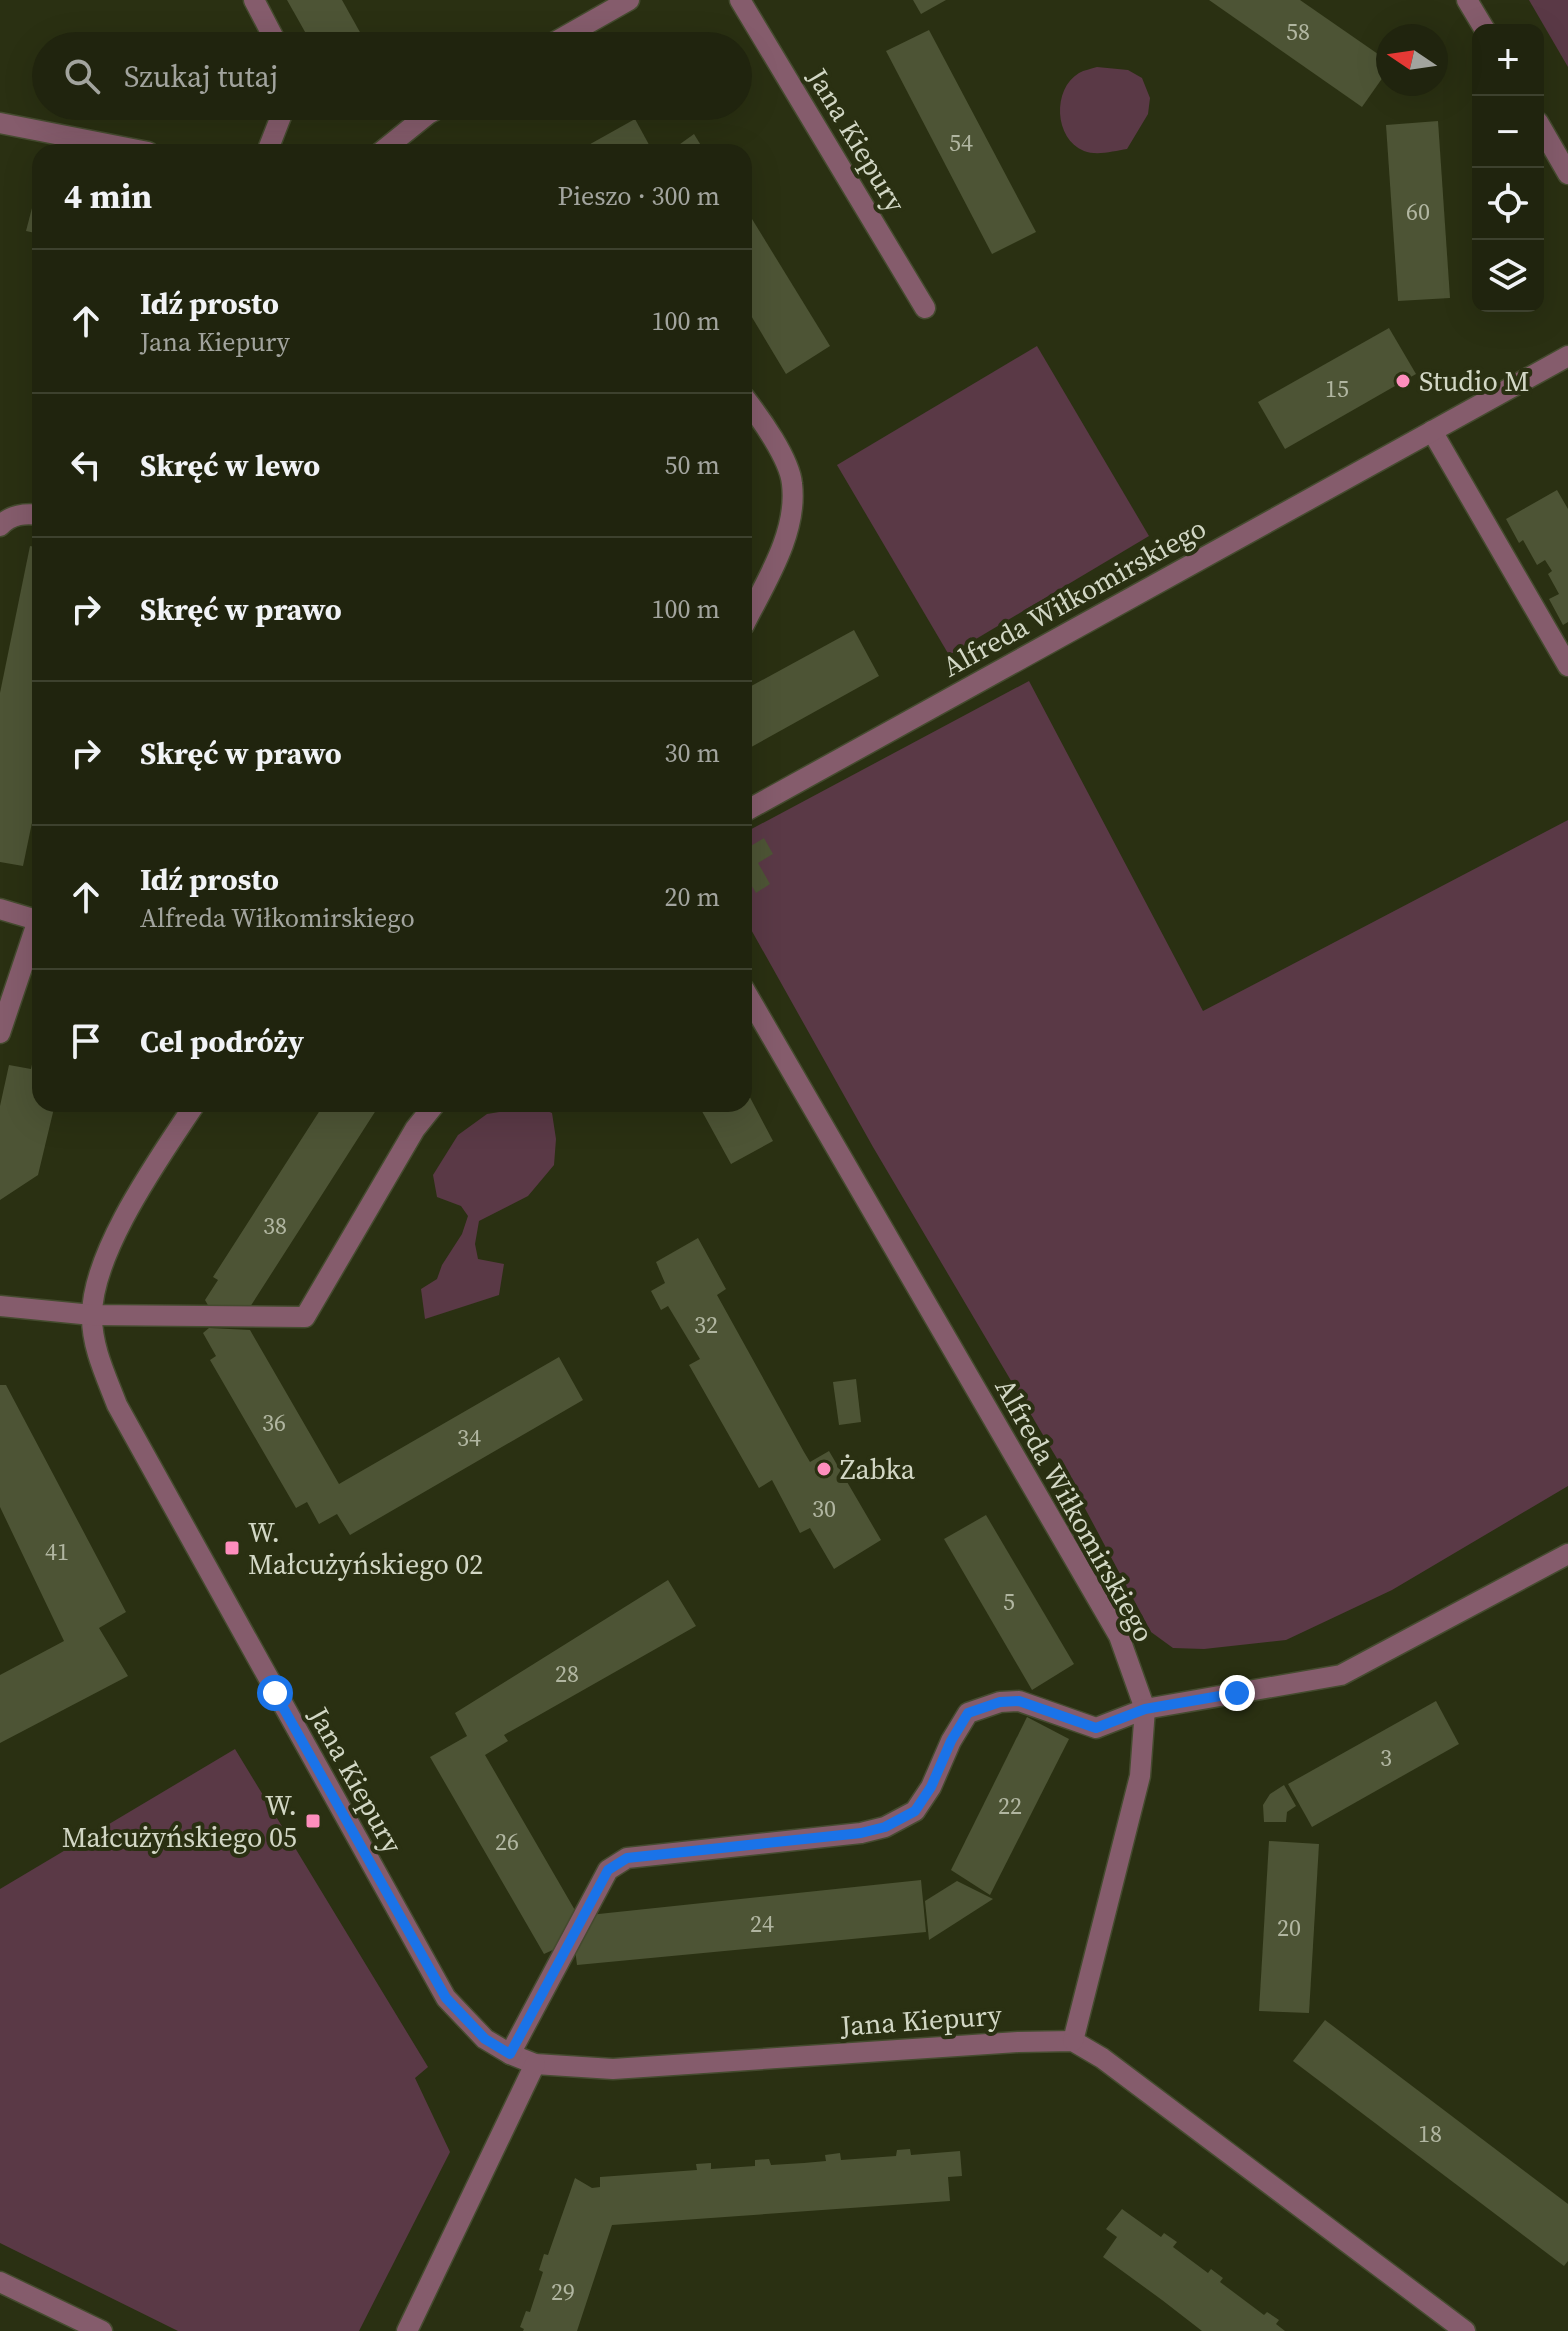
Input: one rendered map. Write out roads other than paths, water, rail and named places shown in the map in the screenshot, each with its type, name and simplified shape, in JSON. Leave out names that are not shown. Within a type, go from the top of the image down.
[{"type":"street","points":[[254,0],[271,32]]},
{"type":"street","points":[[573,32],[629,0]]},
{"type":"street","name":"Jana Kiepury","points":[[740,0],[925,308]]},
{"type":"street","points":[[1467,0],[1481,24]]},
{"type":"street","points":[[270,144],[280,120]]},
{"type":"street","points":[[391,144],[421,120]]},
{"type":"street","points":[[0,123],[107,144]]},
{"type":"street","points":[[1544,132],[1568,174]]},
{"type":"street","name":"Alfreda Wiłkomirskiego","points":[[752,808],[1568,356]]},
{"type":"street","points":[[752,407],[769,429],[793,482],[789,528],[752,608]]},
{"type":"street","points":[[1432,431],[1568,666]]},
{"type":"street","points":[[0,526],[23,513],[32,514]]},
{"type":"street","points":[[0,909],[32,918]]},
{"type":"street","points":[[0,1033],[32,940]]},
{"type":"street","name":"Alfreda Wiłkomirskiego","points":[[752,1003],[1119,1636],[1145,1709]]},
{"type":"street","name":"Jana Kiepury","points":[[190,1112],[122,1219],[100,1274],[92,1315],[98,1358],[117,1405],[446,1998],[485,2039],[535,2064],[613,2069],[1073,2041]]},
{"type":"street","points":[[0,1306],[92,1315],[305,1317],[415,1129],[429,1112]]},
{"type":"street","points":[[510,2054],[608,1870],[627,1858],[861,1833],[885,1827],[915,1811],[931,1787],[951,1741],[968,1713],[1000,1702],[1019,1701],[1096,1728],[1145,1709],[1341,1675],[1568,1554]]},
{"type":"street","points":[[1145,1709],[1140,1776],[1073,2041],[1102,2058],[1465,2331]]},
{"type":"street","points":[[407,2331],[535,2064]]},
{"type":"street","points":[[0,2282],[102,2331]]},
{"type":"place","name":"Studio M","points":[[1403,381]]},
{"type":"place","name":"Żabka","points":[[824,1469]]},
{"type":"place","name":"W. Małcużyńskiego 02","points":[[232,1548]]},
{"type":"place","name":"W. Małcużyńskiego 05","points":[[313,1821]]}]
